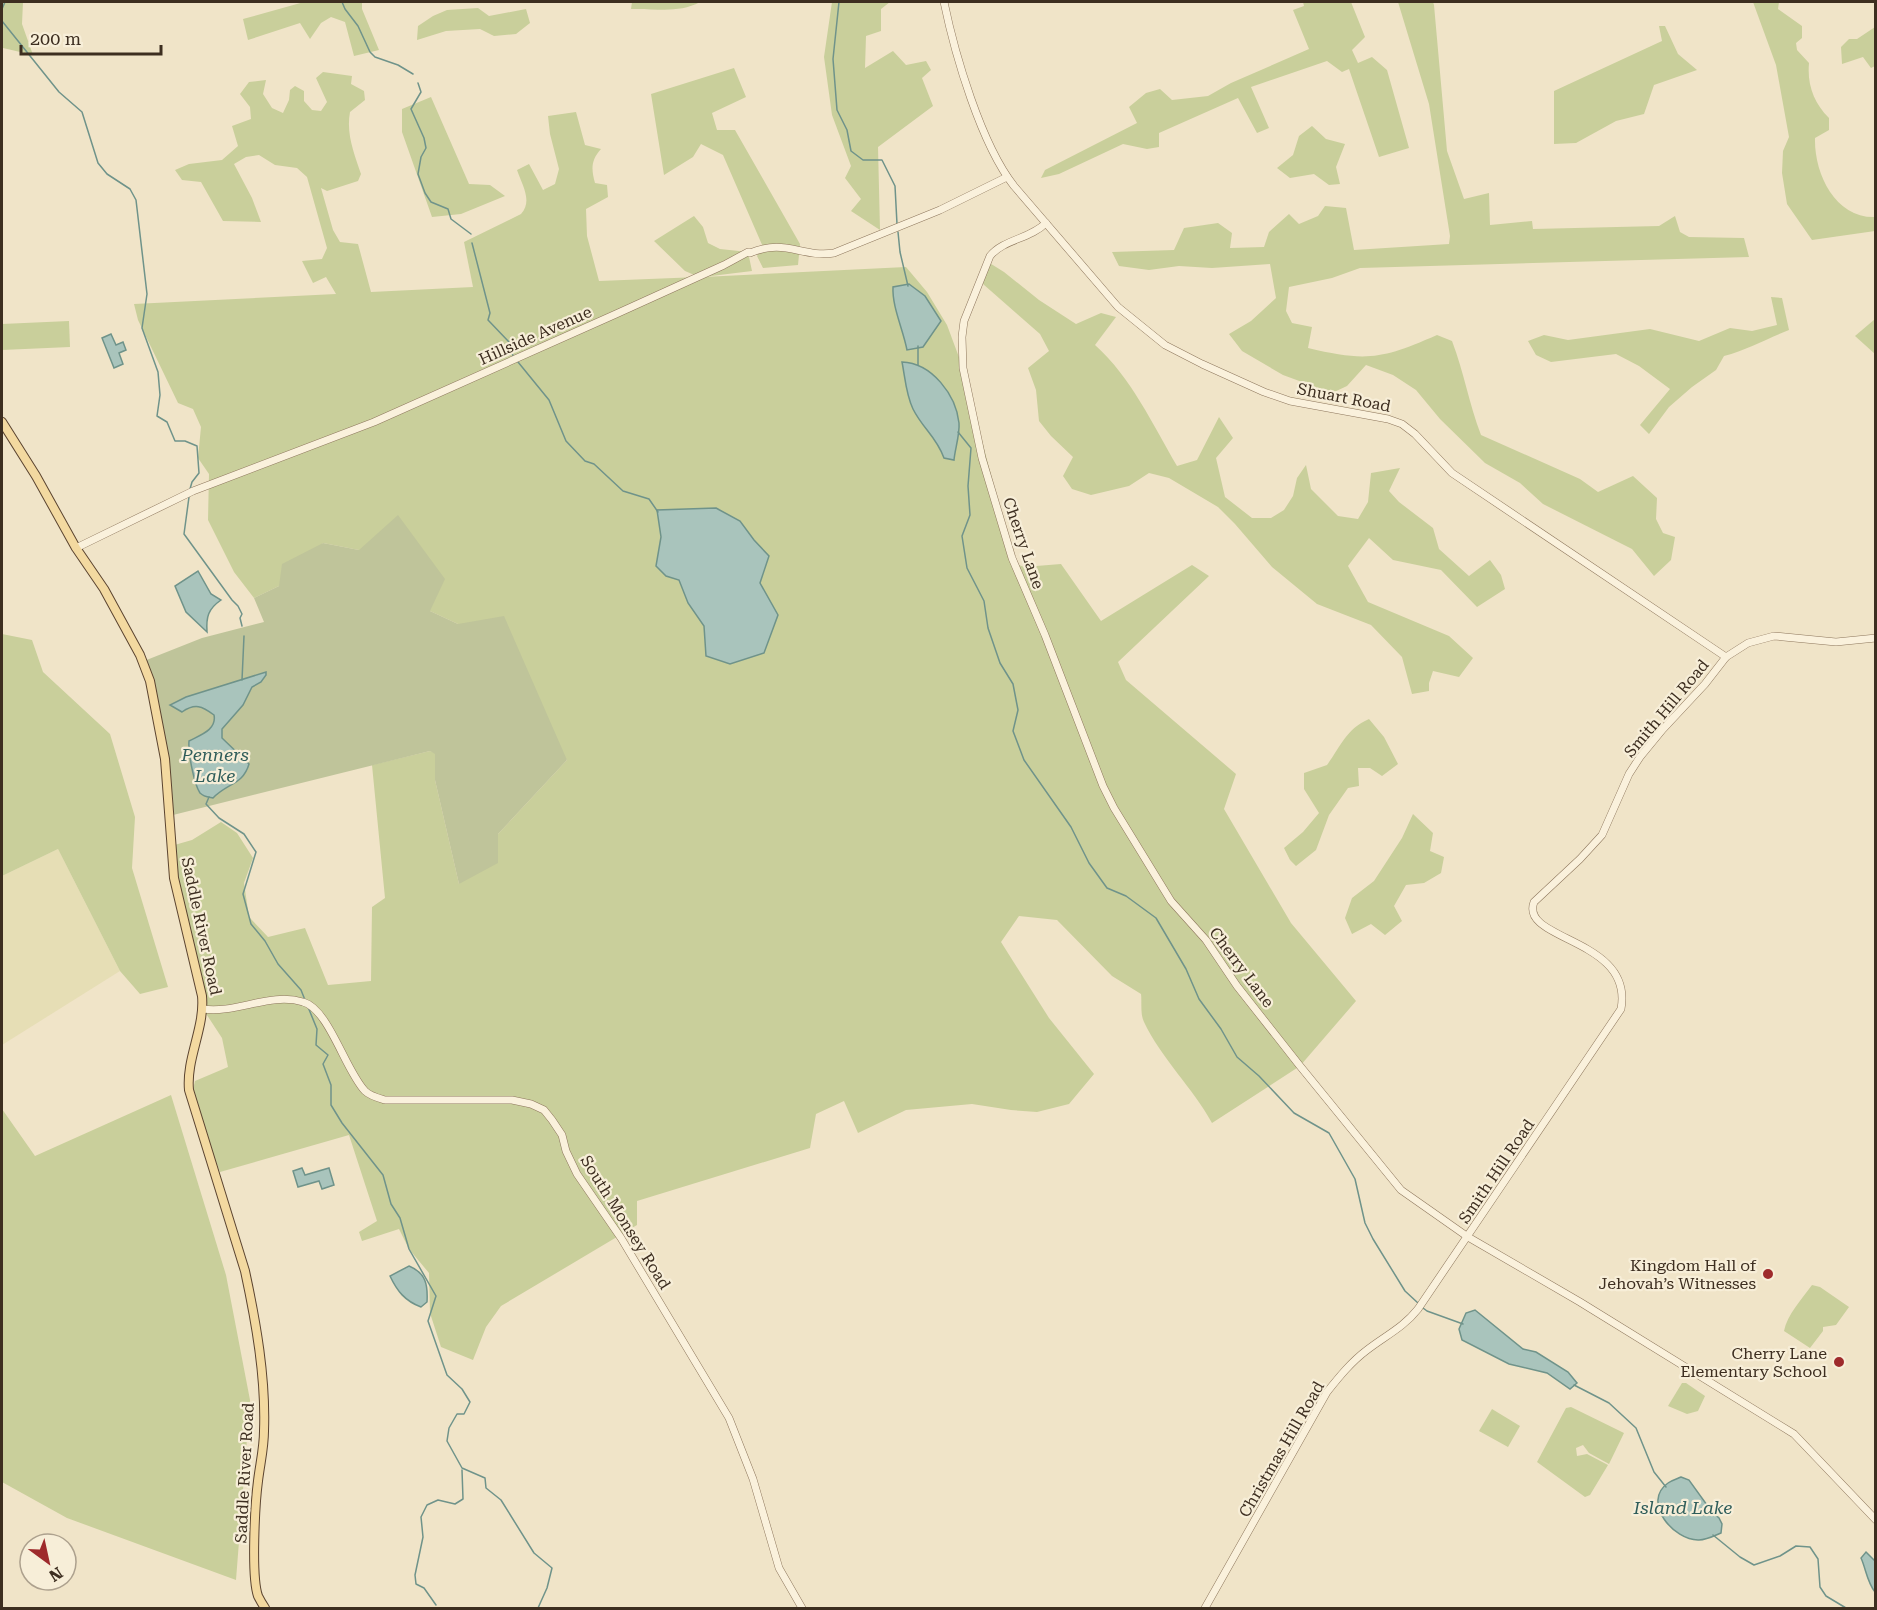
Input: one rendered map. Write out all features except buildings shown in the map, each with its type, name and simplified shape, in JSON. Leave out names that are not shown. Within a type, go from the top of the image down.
[{"type":"main road","name":"Saddle River Road","points":[[2,422],[36,476],[76,548],[104,590],[140,655],[150,681],[165,759],[174,877],[202,996],[203,1009],[188,1082],[245,1270],[255,1321],[264,1407],[264,1432],[257,1484],[255,1567],[258,1595],[265,1608]]},
{"type":"street","name":"Shuart Road","points":[[944,2],[952,36],[972,98],[984,130],[1007,177],[1118,307],[1165,345],[1264,392],[1290,401],[1388,419],[1402,424],[1452,473],[1726,657]]},
{"type":"street","name":"Hillside Avenue","points":[[76,548],[193,491],[374,422],[616,315],[748,252],[777,246],[820,254],[834,253],[940,210],[1007,177]]},
{"type":"street","name":"Cherry Lane","points":[[1046,223],[1035,232],[998,248],[988,262],[964,321],[963,368],[982,458],[1012,558],[1114,808],[1171,901],[1206,940],[1237,986],[1401,1190],[1468,1237],[1580,1302],[1794,1434],[1875,1520]]},
{"type":"street","name":"Smith Hill Road","points":[[1468,1237],[1621,1009],[1622,992],[1615,972],[1597,956],[1536,920],[1532,908],[1534,902],[1602,835],[1629,774],[1640,757],[1726,657],[1748,643],[1774,636],[1836,642],[1875,638]]},
{"type":"street","name":"South Monsey Road","points":[[203,1009],[229,1009],[271,1001],[291,1000],[313,1006],[321,1015],[365,1092],[374,1097],[385,1100],[512,1100],[531,1104],[543,1110],[561,1134],[577,1174],[621,1238],[729,1418],[753,1479],[779,1568],[802,1608]]},
{"type":"street","name":"Christmas Hill Road","points":[[1205,1608],[1327,1392],[1358,1357],[1409,1320],[1468,1237]]},
{"type":"shaded area","points":[[58,849],[120,971],[2,1045],[2,876]]},
{"type":"green space","points":[[2,2],[23,2],[22,24],[33,55],[3,48],[2,50]]},
{"type":"green space","points":[[304,2],[362,2],[362,9],[379,50],[354,56],[345,22],[331,17],[321,23],[310,39],[300,23],[248,40],[243,19]]},
{"type":"green space","points":[[632,2],[700,2],[692,6],[666,10],[631,9]]},
{"type":"green space","points":[[832,2],[890,2],[881,9],[881,31],[866,36],[865,68],[893,51],[906,65],[926,61],[931,70],[922,78],[933,106],[878,147],[880,230],[851,211],[861,199],[845,178],[851,166],[832,115],[824,57]]},
{"type":"green space","points":[[1303,2],[1351,2],[1365,37],[1352,50],[1358,63],[1372,57],[1387,70],[1409,148],[1379,157],[1349,69],[1342,72],[1327,61],[1251,87],[1269,128],[1257,133],[1238,98],[1159,133],[1159,147],[1147,149],[1123,144],[1059,174],[1041,178],[1045,170],[1137,123],[1129,107],[1146,93],[1160,89],[1172,100],[1208,96],[1231,83],[1309,49],[1293,10],[1304,6]]},
{"type":"green space","points":[[1398,2],[1433,2],[1447,151],[1464,199],[1489,193],[1490,225],[1532,221],[1533,229],[1659,226],[1675,216],[1680,232],[1689,237],[1744,238],[1749,257],[1360,268],[1332,278],[1289,287],[1286,311],[1292,323],[1312,327],[1308,348],[1328,352],[1374,356],[1402,349],[1437,335],[1452,341],[1481,435],[1580,479],[1598,492],[1633,476],[1657,498],[1656,519],[1663,533],[1675,537],[1671,560],[1654,576],[1632,549],[1543,504],[1520,483],[1485,463],[1440,419],[1416,390],[1393,375],[1366,365],[1347,386],[1332,393],[1283,375],[1242,351],[1229,334],[1251,321],[1276,298],[1270,264],[1212,268],[1179,266],[1149,270],[1119,266],[1112,252],[1174,250],[1184,228],[1218,223],[1232,233],[1230,248],[1264,247],[1269,232],[1289,214],[1299,224],[1318,216],[1325,206],[1346,208],[1354,250],[1449,244],[1450,236],[1429,104]]},
{"type":"green space","points":[[1753,2],[1779,2],[1778,9],[1802,26],[1802,38],[1796,43],[1797,50],[1809,63],[1809,79],[1813,93],[1819,106],[1829,118],[1829,130],[1815,138],[1818,165],[1823,179],[1838,202],[1861,215],[1875,217],[1875,231],[1812,240],[1787,204],[1782,173],[1783,151],[1789,137],[1776,65]]},
{"type":"green space","points":[[478,8],[489,16],[526,9],[530,23],[516,34],[494,36],[480,29],[446,31],[417,40],[418,26],[433,16],[447,10]]},
{"type":"green space","points":[[1659,26],[1665,26],[1678,54],[1697,70],[1654,85],[1644,114],[1616,121],[1576,143],[1554,144],[1554,91],[1662,41]]},
{"type":"green space","points":[[1875,27],[1875,66],[1871,68],[1863,57],[1842,64],[1841,47],[1849,39],[1857,39]]},
{"type":"green space","points":[[734,68],[746,97],[712,113],[717,130],[735,130],[800,244],[798,265],[763,268],[757,256],[763,247],[723,155],[701,144],[693,157],[664,175],[651,94]]},
{"type":"green space","points":[[323,72],[352,76],[351,84],[364,91],[365,100],[350,112],[349,120],[351,143],[361,174],[358,181],[327,191],[321,188],[333,230],[340,242],[358,244],[371,292],[473,287],[464,242],[521,214],[526,198],[517,170],[529,164],[543,190],[555,184],[559,169],[548,116],[576,112],[585,145],[601,149],[593,165],[595,183],[607,185],[608,197],[586,209],[587,236],[599,281],[699,277],[685,271],[654,241],[694,216],[703,227],[708,243],[720,249],[748,252],[752,271],[703,277],[906,267],[927,292],[947,325],[963,368],[1014,563],[1024,567],[1061,564],[1101,621],[1192,565],[1209,576],[1118,662],[1126,680],[1236,774],[1224,809],[1291,923],[1356,1001],[1300,1066],[1212,1123],[1151,1035],[1143,1019],[1141,994],[1112,976],[1057,920],[1019,916],[1001,942],[1049,1018],[1094,1074],[1069,1104],[1037,1112],[972,1104],[906,1110],[858,1133],[844,1101],[816,1114],[810,1148],[637,1201],[637,1225],[501,1306],[486,1327],[473,1360],[441,1347],[430,1313],[429,1273],[409,1249],[399,1229],[362,1241],[359,1232],[377,1221],[349,1135],[220,1172],[191,1098],[195,1081],[228,1067],[222,1038],[203,1009],[171,846],[192,840],[221,822],[237,833],[253,858],[244,883],[249,917],[268,937],[305,928],[328,985],[371,981],[372,907],[385,898],[372,765],[430,751],[435,753],[435,780],[459,884],[498,834],[567,760],[458,624],[430,611],[359,550],[323,543],[279,586],[254,598],[234,572],[208,520],[209,474],[198,458],[201,427],[193,409],[178,403],[138,320],[134,304],[336,294],[326,277],[313,283],[302,261],[322,259],[327,248],[307,177],[297,168],[275,165],[259,155],[246,157],[234,164],[252,198],[261,222],[223,221],[201,182],[182,180],[175,170],[189,164],[222,160],[238,146],[232,126],[251,119],[250,107],[240,94],[249,82],[266,80],[263,94],[272,108],[283,113],[289,100],[290,90],[295,86],[304,91],[304,101],[312,110],[321,111],[327,102],[316,78]]},
{"type":"green space","points":[[431,97],[469,184],[490,185],[505,196],[461,214],[432,217],[402,132],[402,109]]},
{"type":"green space","points":[[1312,126],[1326,139],[1345,144],[1336,167],[1340,184],[1329,185],[1314,174],[1290,178],[1277,168],[1293,155],[1299,136]]},
{"type":"green space","points":[[988,262],[1076,324],[1101,313],[1116,317],[1095,345],[1120,372],[1150,418],[1177,466],[1197,460],[1219,417],[1233,438],[1216,458],[1225,497],[1252,518],[1271,518],[1284,510],[1293,496],[1297,478],[1306,465],[1311,489],[1338,516],[1358,519],[1368,502],[1371,473],[1400,468],[1389,491],[1399,502],[1433,528],[1439,549],[1469,576],[1490,560],[1501,575],[1505,589],[1477,607],[1441,570],[1393,560],[1369,538],[1348,566],[1368,602],[1449,636],[1473,658],[1459,677],[1433,671],[1429,691],[1412,694],[1402,657],[1371,625],[1317,604],[1272,567],[1218,507],[1169,478],[1149,473],[1129,486],[1091,495],[1072,489],[1063,476],[1073,457],[1039,421],[1036,390],[1028,368],[1049,351],[1040,334],[983,284]]},
{"type":"green space","points":[[1771,297],[1782,298],[1789,330],[1749,348],[1724,356],[1716,370],[1669,407],[1649,434],[1640,425],[1670,389],[1639,366],[1616,354],[1551,362],[1536,355],[1528,341],[1544,335],[1568,340],[1650,329],[1699,341],[1730,328],[1752,331],[1777,325]]},
{"type":"green space","points":[[1875,319],[1875,354],[1855,336]]},
{"type":"green space","points":[[69,321],[70,347],[2,350],[2,324]]},
{"type":"green space","points":[[398,515],[445,579],[430,611],[458,624],[504,616],[567,760],[498,834],[498,863],[459,884],[435,780],[435,754],[430,751],[173,815],[170,775],[144,661],[202,638],[264,622],[254,598],[279,586],[282,564],[323,543],[359,550]]},
{"type":"green space","points":[[2,634],[32,640],[43,672],[110,734],[135,817],[132,868],[168,987],[140,994],[120,971],[58,849],[2,876]]},
{"type":"green space","points":[[1369,719],[1384,737],[1398,764],[1382,776],[1370,768],[1358,768],[1359,786],[1348,788],[1329,815],[1316,850],[1296,866],[1284,848],[1303,832],[1319,813],[1304,789],[1304,773],[1327,765],[1349,733]]},
{"type":"green space","points":[[1413,814],[1433,833],[1430,851],[1444,857],[1441,873],[1424,883],[1406,885],[1394,906],[1402,921],[1385,935],[1371,924],[1352,934],[1345,918],[1352,898],[1374,881],[1402,838]]},
{"type":"green space","points":[[171,1095],[226,1275],[250,1400],[236,1580],[67,1518],[2,1482],[2,1109],[35,1156]]},
{"type":"green space","points":[[1812,1285],[1820,1287],[1849,1307],[1836,1325],[1823,1327],[1823,1331],[1810,1348],[1784,1331],[1792,1313]]},
{"type":"green space","points":[[1682,1383],[1686,1383],[1705,1396],[1698,1411],[1687,1414],[1668,1406]]},
{"type":"green space","points":[[1571,1407],[1624,1433],[1609,1464],[1589,1453],[1583,1445],[1576,1448],[1577,1456],[1587,1454],[1608,1465],[1590,1495],[1585,1497],[1537,1462],[1566,1408]]},
{"type":"green space","points":[[1492,1409],[1520,1426],[1508,1447],[1479,1431]]},
{"type":"water","points":[[909,284],[925,296],[941,321],[923,347],[907,350],[896,310],[893,287]]},
{"type":"water","points":[[111,334],[116,345],[123,342],[126,350],[119,353],[123,364],[114,368],[102,338]]},
{"type":"water","points":[[902,362],[923,368],[941,382],[948,392],[959,423],[954,460],[944,458],[913,409],[907,392]]},
{"type":"water","points":[[716,508],[740,521],[769,556],[760,583],[778,615],[764,653],[730,664],[706,656],[704,626],[688,603],[679,580],[666,576],[656,566],[661,537],[657,510]]},
{"type":"water","points":[[198,571],[211,594],[221,600],[209,614],[207,632],[186,612],[175,586]]},
{"type":"water","name":"Penners Lake","points":[[266,672],[261,682],[252,687],[243,705],[222,729],[222,738],[249,764],[246,771],[239,780],[213,798],[203,795],[198,789],[194,776],[189,741],[203,734],[213,725],[214,715],[198,707],[191,707],[182,712],[170,705],[186,697]]},
{"type":"water","points":[[302,1168],[305,1175],[329,1168],[334,1185],[322,1189],[319,1181],[298,1187],[293,1171]]},
{"type":"water","points":[[409,1266],[419,1272],[425,1280],[427,1302],[421,1307],[402,1295],[390,1276]]},
{"type":"water","points":[[1475,1310],[1523,1349],[1536,1352],[1568,1372],[1577,1383],[1570,1389],[1547,1373],[1509,1364],[1462,1340],[1459,1329],[1466,1313]]},
{"type":"water","name":"Island Lake","points":[[1681,1477],[1689,1480],[1719,1518],[1722,1524],[1721,1533],[1702,1540],[1689,1539],[1671,1527],[1664,1519],[1659,1510],[1658,1500],[1661,1491],[1668,1483]]},
{"type":"water","points":[[1866,1552],[1875,1561],[1875,1592],[1868,1580],[1861,1558]]},
{"type":"waterway","points":[[2,9],[5,2]]},
{"type":"waterway","points":[[342,2],[358,26],[370,52],[375,57],[398,65],[413,74]]},
{"type":"waterway","points":[[839,2],[833,59],[837,110],[847,130],[851,151],[863,160],[882,160],[895,186],[897,224]]},
{"type":"waterway","points":[[2,21],[59,92],[82,112],[98,163],[107,174],[130,189],[136,200],[147,294],[142,328],[158,372],[160,395],[157,416],[167,422],[175,441],[185,441],[197,446],[199,473],[190,489]]},
{"type":"waterway","points":[[418,83],[421,92],[411,109],[426,148],[421,157],[418,174],[431,202],[448,209],[451,219],[471,234]]},
{"type":"waterway","points":[[898,232],[908,286]]},
{"type":"waterway","points":[[472,243],[490,313],[488,320],[509,342],[513,356]]},
{"type":"waterway","points":[[918,346],[918,365]]},
{"type":"waterway","points":[[518,362],[549,400],[566,441],[585,461],[594,464],[623,491],[649,499],[658,512]]},
{"type":"waterway","points":[[958,432],[971,448],[968,486],[970,515],[962,536],[967,568],[984,601],[988,628],[1000,663],[1013,684],[1018,710],[1013,731],[1024,760],[1071,827],[1089,863],[1107,888],[1126,896],[1156,918],[1186,969],[1199,999],[1221,1029],[1237,1057],[1259,1076],[1294,1113],[1329,1133],[1355,1179],[1365,1223],[1373,1239],[1405,1291],[1418,1303]]},
{"type":"waterway","points":[[189,497],[184,534],[238,606],[242,614],[240,618],[242,626]]},
{"type":"waterway","points":[[242,680],[244,636]]},
{"type":"waterway","points":[[209,797],[206,804],[219,818],[244,834],[256,852],[243,894],[251,924],[265,941],[278,964],[301,990],[305,1000]]},
{"type":"waterway","points":[[308,1007],[317,1029],[316,1045],[328,1055],[323,1064],[331,1085],[331,1105],[342,1123],[383,1175],[391,1204],[400,1218],[409,1249],[436,1296],[428,1321],[447,1375],[462,1389],[470,1402],[464,1414],[457,1414],[449,1428],[447,1441],[462,1468],[485,1478],[486,1488],[501,1500],[534,1553],[552,1568],[547,1588],[538,1608]]},
{"type":"waterway","points":[[1423,1308],[1463,1324]]},
{"type":"waterway","points":[[1574,1385],[1609,1403],[1636,1428],[1654,1472],[1666,1487]]},
{"type":"waterway","points":[[436,1605],[424,1588],[416,1584],[415,1575],[423,1537],[421,1517],[427,1505],[438,1500],[455,1504],[463,1499],[462,1470]]},
{"type":"waterway","points":[[1713,1535],[1740,1557],[1754,1565],[1780,1556],[1796,1546],[1810,1547],[1818,1559],[1820,1587],[1826,1596],[1846,1608]]},
{"type":"place","name":"Kingdom Hall of Jehovah’s Witnesses","points":[[1768,1274]]},
{"type":"place","name":"Cherry Lane Elementary School","points":[[1839,1362]]}]
